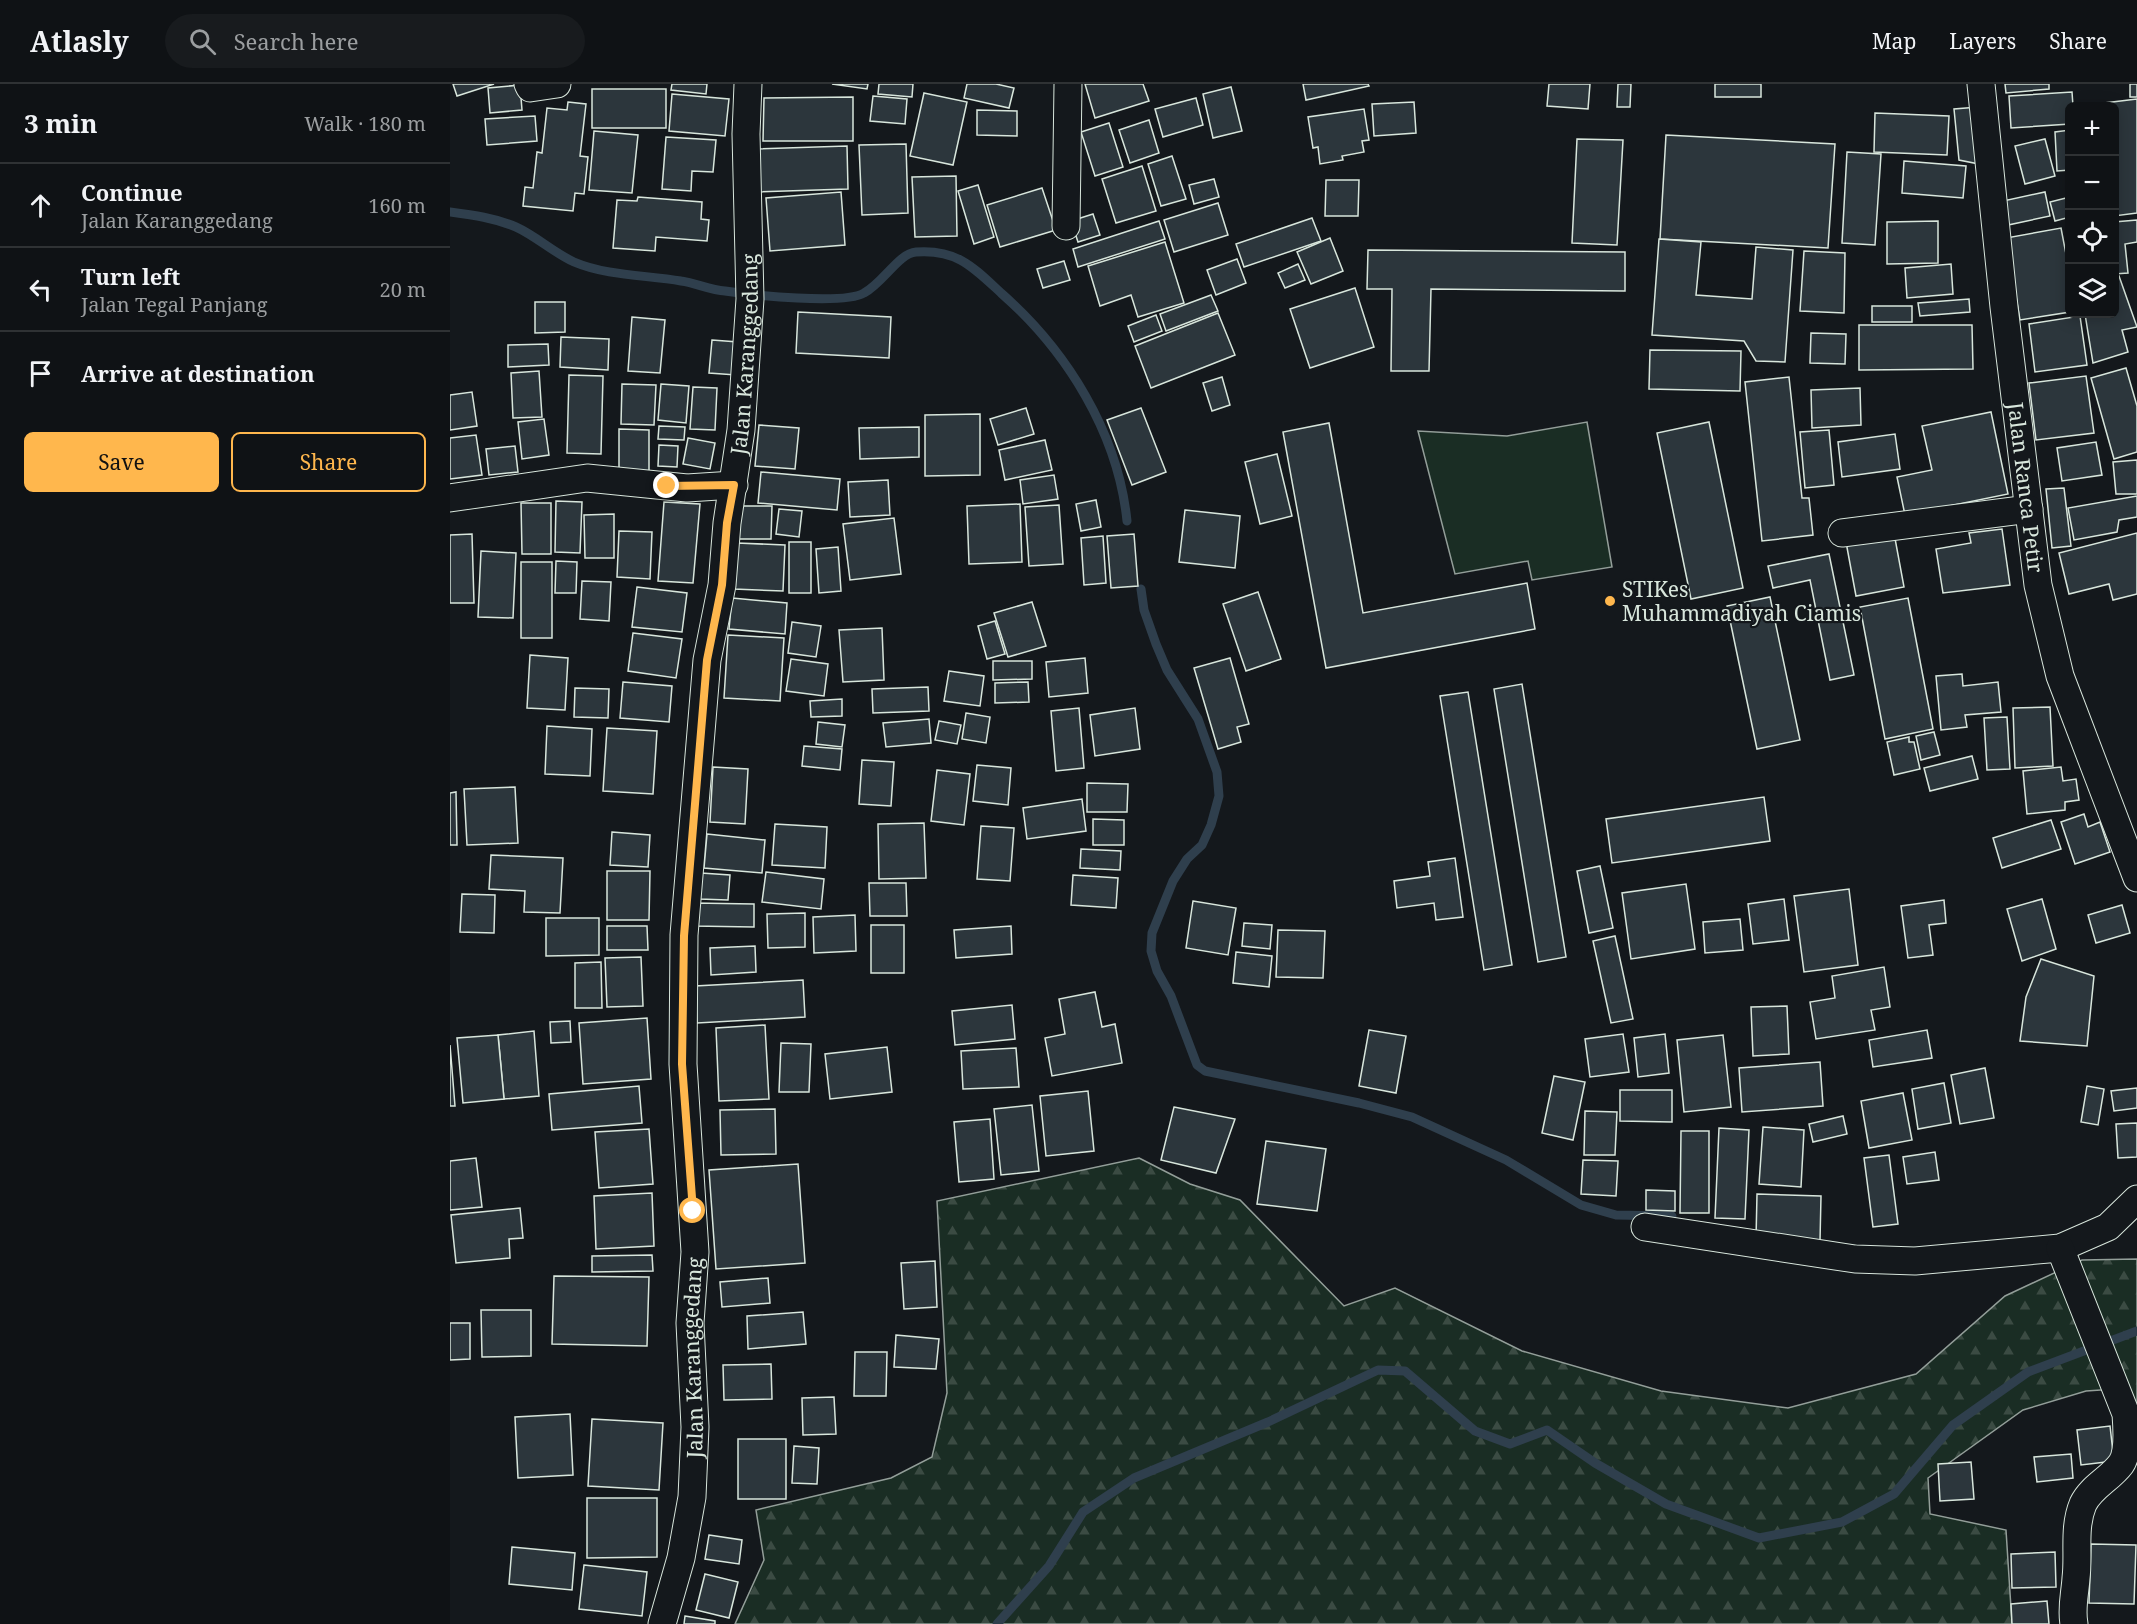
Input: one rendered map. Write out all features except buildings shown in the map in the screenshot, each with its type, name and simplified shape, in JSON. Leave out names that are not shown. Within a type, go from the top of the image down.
[{"type":"street","points":[[528,84],[530,88],[558,84]]},
{"type":"street","name":"Jalan Karanggedang","points":[[662,1624],[681,1558],[692,1497],[695,1427],[690,1323],[695,1252],[682,1064],[684,936],[707,660],[722,585],[727,523],[741,430],[750,299],[746,134],[748,84]]},
{"type":"street","points":[[1066,226],[1068,84]]},
{"type":"street","name":"Jalan Ranca Petir","points":[[1981,84],[2004,307],[2038,585],[2060,676],[2137,878]]},
{"type":"street","points":[[450,498],[587,478],[687,488],[734,485]]},
{"type":"street","points":[[1842,533],[2029,508]]},
{"type":"street","points":[[1645,1227],[1881,1261],[1915,1261],[2060,1248],[2108,1227],[2137,1199]]},
{"type":"street","points":[[2060,1248],[2118,1392],[2126,1414],[2127,1430],[2122,1462],[2089,1494],[2082,1506],[2076,1537],[2076,1576],[2072,1611],[2074,1624]]},
{"type":"green space","points":[[1587,422],[1612,567],[1532,580],[1528,561],[1455,574],[1418,431],[1507,436]]},
{"type":"green space","points":[[1139,1158],[1190,1184],[1240,1200],[1344,1306],[1395,1288],[1522,1351],[1661,1391],[1788,1408],[1916,1374],[2005,1296],[2082,1260],[2137,1259],[2137,1446],[2130,1388],[2086,1391],[2023,1410],[1928,1478],[1930,1514],[2006,1530],[2012,1624],[735,1624],[764,1560],[756,1510],[891,1478],[932,1457],[947,1393],[937,1201]]},
{"type":"waterway","points":[[450,212],[484,217],[508,224],[574,262],[587,267],[627,275],[681,281],[719,290],[776,297],[818,299],[853,297],[864,293],[878,283],[903,257],[910,254],[930,252],[954,257],[982,275],[1025,316],[1067,367],[1101,425],[1122,488],[1127,521]]},
{"type":"waterway","points":[[1141,589],[1144,610],[1156,644],[1167,670],[1198,719],[1217,772],[1219,796],[1211,825],[1202,845],[1187,859],[1173,881],[1152,933],[1151,951],[1157,971],[1171,996],[1197,1065],[1205,1071],[1359,1103],[1412,1117],[1506,1160],[1581,1205],[1616,1215],[1672,1216]]},
{"type":"waterway","points":[[997,1624],[1049,1566],[1083,1512],[1134,1478],[1268,1422],[1378,1370],[1405,1371],[1475,1431],[1510,1444],[1547,1430],[1595,1463],[1666,1504],[1759,1538],[1842,1522],[1894,1494],[1953,1425],[2028,1372],[2137,1331]]},
{"type":"place","name":"STIKes Muhammadiyah Ciamis","points":[[1610,601]]},
{"type":"route","points":[[667,486],[687,488],[734,485],[727,523],[722,585],[707,660],[684,936],[682,1064],[693,1211]]}]
